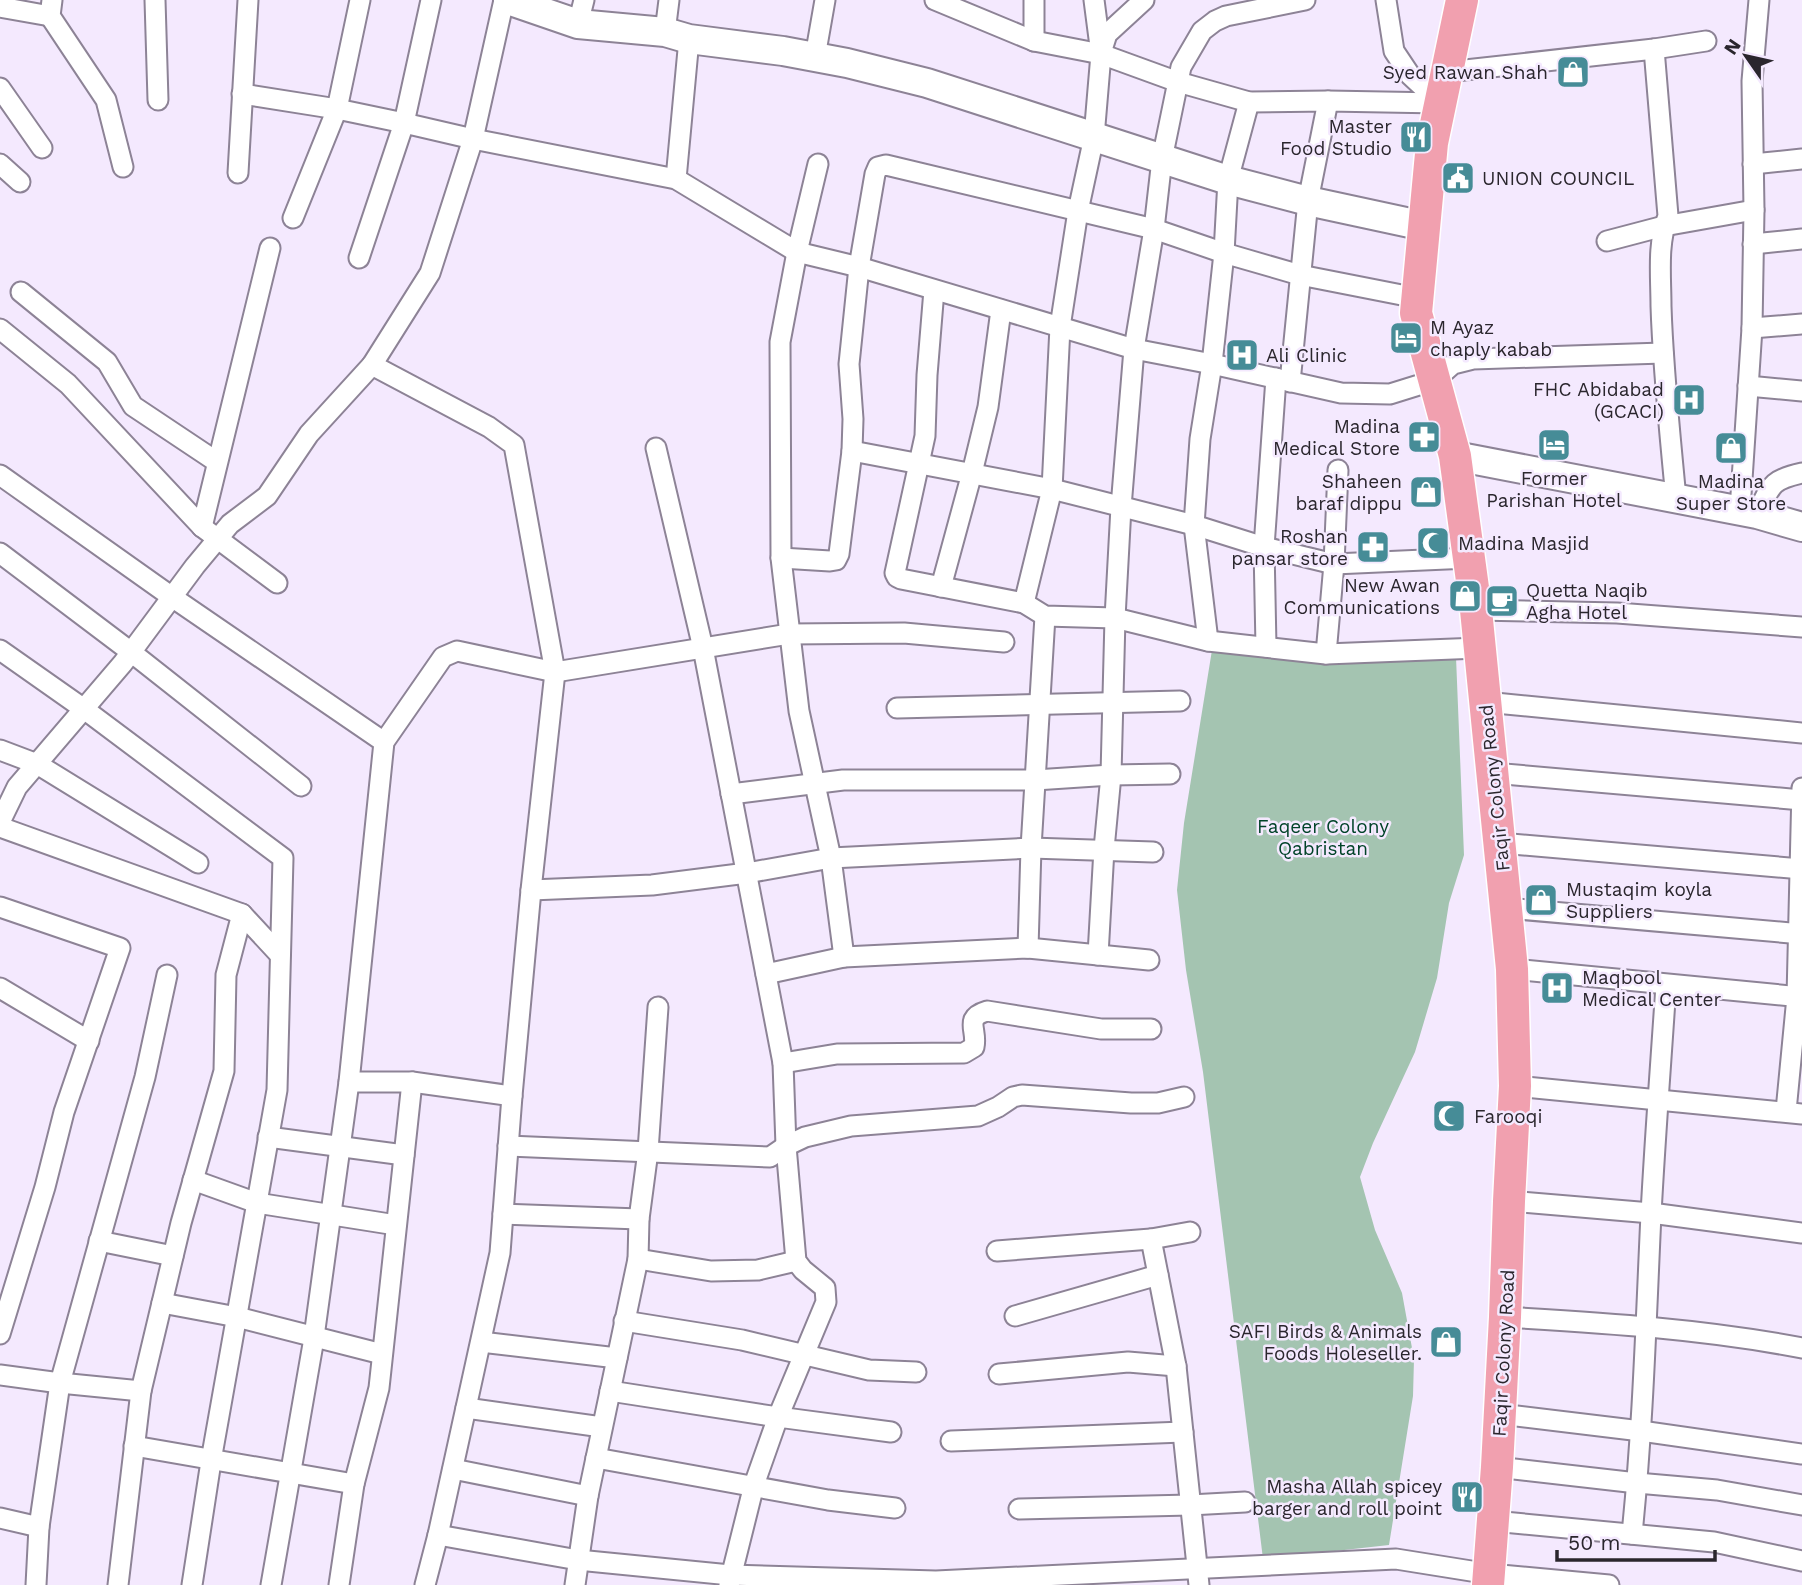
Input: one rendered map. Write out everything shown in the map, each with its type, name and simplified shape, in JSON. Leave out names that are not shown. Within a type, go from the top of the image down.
[{"type":"main road","points":[[506,0],[581,12],[677,35],[815,57],[927,83],[1228,180],[1308,201],[1424,226]]},
{"type":"main road","name":"Faqir Colony Road","points":[[1462,0],[1432,144],[1416,313],[1455,456],[1476,610],[1512,969],[1515,1086],[1506,1317],[1489,1580]]},
{"type":"main road","points":[[1455,456],[1748,512],[1802,527]]},
{"type":"street","points":[[155,0],[158,100]]},
{"type":"street","points":[[238,173],[247,0]]},
{"type":"street","points":[[293,218],[337,109],[360,0]]},
{"type":"street","points":[[359,258],[404,122],[431,0]]},
{"type":"street","points":[[209,533],[230,524],[267,496],[309,434],[372,365],[430,273],[473,139],[506,0]]},
{"type":"street","points":[[669,0],[677,35],[676,178]]},
{"type":"street","points":[[815,57],[825,0]]},
{"type":"street","points":[[1034,0],[1034,41]]},
{"type":"street","points":[[1094,0],[1101,54]]},
{"type":"street","points":[[1024,603],[1052,489],[1060,327],[1078,211],[1094,137],[1101,54],[1107,34],[1144,0]]},
{"type":"street","points":[[1098,955],[1111,775],[1121,507],[1134,349],[1154,229],[1162,159],[1181,66],[1202,31],[1215,21],[1226,16],[1305,0]]},
{"type":"street","points":[[1386,0],[1394,51],[1410,75],[1440,103]]},
{"type":"street","points":[[1748,512],[1748,386],[1754,244],[1752,81],[1759,0]]},
{"type":"street","points":[[945,2],[1034,41],[1101,54],[1178,82],[1249,102],[1440,103]]},
{"type":"street","points":[[0,7],[51,8],[106,100],[122,167]]},
{"type":"street","points":[[1447,72],[1706,41]]},
{"type":"street","points":[[1654,49],[1668,216],[1664,226],[1660,260],[1663,353],[1676,499]]},
{"type":"street","points":[[0,88],[42,148]]},
{"type":"street","points":[[242,94],[337,109],[473,139],[676,178],[797,252],[859,267],[1134,349],[1341,393],[1390,394],[1435,380],[1453,364],[1473,359],[1663,353]]},
{"type":"street","points":[[1266,647],[1264,547],[1283,380],[1300,275],[1308,201],[1328,101]]},
{"type":"street","points":[[1208,641],[1194,525],[1200,439],[1212,364],[1224,253],[1228,180],[1249,102]]},
{"type":"street","points":[[1754,164],[1802,159]]},
{"type":"street","points":[[0,164],[20,182]]},
{"type":"street","points":[[818,164],[797,252],[780,342],[781,558],[799,711],[831,858],[844,957]]},
{"type":"street","points":[[781,558],[836,560],[839,554],[852,451],[853,419],[849,364],[859,267],[878,167],[886,165],[1154,229],[1300,275],[1417,298]]},
{"type":"street","points":[[1607,241],[1664,226],[1754,210]]},
{"type":"street","points":[[1754,244],[1802,239]]},
{"type":"street","points":[[0,822],[17,786],[131,652],[172,597],[209,533],[217,462],[270,248]]},
{"type":"street","points":[[934,290],[925,436],[895,573],[897,577],[1024,603],[1045,616],[1115,618],[1208,641],[1326,654],[1479,648]]},
{"type":"street","points":[[21,292],[107,362],[133,405],[217,462]]},
{"type":"street","points":[[940,587],[988,407],[1002,310]]},
{"type":"street","points":[[1752,328],[1802,324]]},
{"type":"street","points":[[0,329],[68,384],[209,533],[277,583]]},
{"type":"street","points":[[372,365],[489,427],[514,445],[555,672],[531,890],[500,1253],[425,1585]]},
{"type":"street","points":[[1748,386],[1802,391]]},
{"type":"street","points":[[656,448],[703,648],[783,1063],[786,1146],[796,1261],[825,1288],[826,1302],[778,1417],[754,1485],[729,1580]]},
{"type":"street","points":[[852,451],[1052,489],[1334,564],[1469,558]]},
{"type":"street","points":[[1326,654],[1334,564],[1338,470]]},
{"type":"street","points":[[1748,512],[1782,477],[1802,473]]},
{"type":"street","points":[[0,475],[384,742]]},
{"type":"street","points":[[0,553],[301,786]]},
{"type":"street","points":[[1476,610],[1617,613],[1802,627]]},
{"type":"street","points":[[1028,948],[1031,848],[1045,616]]},
{"type":"street","points":[[271,1585],[314,1337],[349,1082],[384,742],[443,657],[457,651],[555,672],[789,635],[904,634],[1004,642]]},
{"type":"street","points":[[0,650],[283,858],[277,1090],[192,1585]]},
{"type":"street","points":[[897,708],[1180,701]]},
{"type":"street","points":[[1485,702],[1802,733]]},
{"type":"street","points":[[0,750],[37,764],[198,863]]},
{"type":"street","points":[[1493,773],[1802,800]]},
{"type":"street","points":[[731,794],[843,780],[1035,780],[1170,774]]},
{"type":"street","points":[[1515,1086],[1794,1113],[1800,997],[1802,788]]},
{"type":"street","points":[[0,827],[242,914],[280,956]]},
{"type":"street","points":[[1500,843],[1800,869]]},
{"type":"street","points":[[531,890],[652,885],[747,873],[831,858],[1031,848],[1153,852]]},
{"type":"street","points":[[0,907],[120,948],[64,1112],[45,1187],[0,1334]]},
{"type":"street","points":[[1506,908],[1800,934]]},
{"type":"street","points":[[118,1585],[141,1391],[173,1256],[225,1071],[226,975],[242,914]]},
{"type":"street","points":[[766,974],[844,957],[1028,948],[1149,960]]},
{"type":"street","points":[[1512,969],[1800,997]]},
{"type":"street","points":[[36,1585],[39,1527],[60,1384],[145,1077],[167,975]]},
{"type":"street","points":[[1632,1534],[1641,1431],[1651,1213],[1666,985]]},
{"type":"street","points":[[0,988],[89,1041]]},
{"type":"street","points":[[575,1585],[588,1496],[638,1259],[639,1219],[649,1151],[658,1007]]},
{"type":"street","points":[[783,1063],[837,1054],[964,1053],[974,1047],[974,1017],[987,1011],[1101,1029],[1151,1029]]},
{"type":"street","points":[[349,1082],[412,1082],[512,1096]]},
{"type":"street","points":[[339,1585],[354,1485],[379,1388],[412,1082]]},
{"type":"street","points":[[508,1146],[770,1157],[805,1137],[851,1126],[978,1115],[999,1107],[1013,1097],[1130,1103],[1158,1103],[1184,1097]]},
{"type":"street","points":[[268,1138],[404,1155]]},
{"type":"street","points":[[193,1180],[257,1203],[396,1225]]},
{"type":"street","points":[[1509,1200],[1651,1213],[1802,1233]]},
{"type":"street","points":[[503,1214],[639,1219]]},
{"type":"street","points":[[997,1251],[1151,1239],[1190,1232]]},
{"type":"street","points":[[1151,1239],[1176,1366],[1198,1577]]},
{"type":"street","points":[[99,1241],[173,1256]]},
{"type":"street","points":[[638,1259],[711,1271],[758,1270],[796,1261]]},
{"type":"street","points":[[1014,1316],[1158,1275]]},
{"type":"street","points":[[162,1303],[237,1317],[382,1354]]},
{"type":"street","points":[[1506,1317],[1647,1326],[1755,1339],[1802,1348]]},
{"type":"street","points":[[624,1321],[742,1339],[869,1370],[916,1372]]},
{"type":"street","points":[[481,1342],[617,1358]]},
{"type":"street","points":[[999,1374],[1128,1362],[1176,1366]]},
{"type":"street","points":[[0,1376],[141,1391]]},
{"type":"street","points":[[610,1391],[891,1432]]},
{"type":"street","points":[[466,1408],[602,1427]]},
{"type":"street","points":[[1500,1414],[1802,1454]]},
{"type":"street","points":[[951,1441],[1183,1432]]},
{"type":"street","points":[[134,1446],[354,1485]]},
{"type":"street","points":[[596,1458],[828,1500],[895,1508]]},
{"type":"street","points":[[1497,1467],[1717,1490],[1802,1505]]},
{"type":"street","points":[[453,1469],[588,1496]]},
{"type":"street","points":[[1019,1509],[1245,1502]]},
{"type":"street","points":[[0,1518],[39,1527]]},
{"type":"street","points":[[1493,1521],[1714,1542],[1802,1561]]},
{"type":"street","points":[[438,1535],[578,1560],[729,1580],[936,1583],[1198,1577],[1396,1559],[1489,1580],[1609,1585]]},
{"type":"green space","name":"Faqeer Colony Qabristan","points":[[1212,650],[1456,657],[1464,855],[1449,903],[1437,978],[1415,1052],[1360,1177],[1375,1230],[1402,1293],[1414,1359],[1413,1396],[1389,1545],[1263,1559],[1203,1072],[1186,970],[1177,890],[1184,823]]},
{"type":"place","name":"Syed Rawan Shah","points":[[1573,72]]},
{"type":"place","name":"Master Food Studio","points":[[1416,137]]},
{"type":"place","name":"UNION COUNCIL","points":[[1458,178]]},
{"type":"place","name":"M Ayaz chaply kabab","points":[[1406,338]]},
{"type":"place","name":"Ali Clinic","points":[[1242,355]]},
{"type":"place","name":"FHC Abidabad (GCACI)","points":[[1689,400]]},
{"type":"place","name":"Madina Medical Store","points":[[1424,437]]},
{"type":"place","name":"Former Parishan Hotel","points":[[1554,445]]},
{"type":"place","name":"Madina Super Store","points":[[1731,448]]},
{"type":"place","name":"Shaheen baraf dippu","points":[[1426,492]]},
{"type":"place","name":"Madina Masjid","points":[[1433,543]]},
{"type":"place","name":"Roshan pansar store","points":[[1373,547]]},
{"type":"place","name":"New Awan Communications","points":[[1465,596]]},
{"type":"place","name":"Quetta Naqib Agha Hotel","points":[[1502,601]]},
{"type":"place","name":"Mustaqim koyla Suppliers","points":[[1541,900]]},
{"type":"place","name":"Maqbool Medical Center","points":[[1557,988]]},
{"type":"place","name":"Farooqi","points":[[1449,1116]]},
{"type":"place","name":"SAFI Birds & Animals Foods Holeseller.","points":[[1446,1342]]},
{"type":"place","name":"Masha Allah spicey barger and roll point","points":[[1467,1497]]}]
